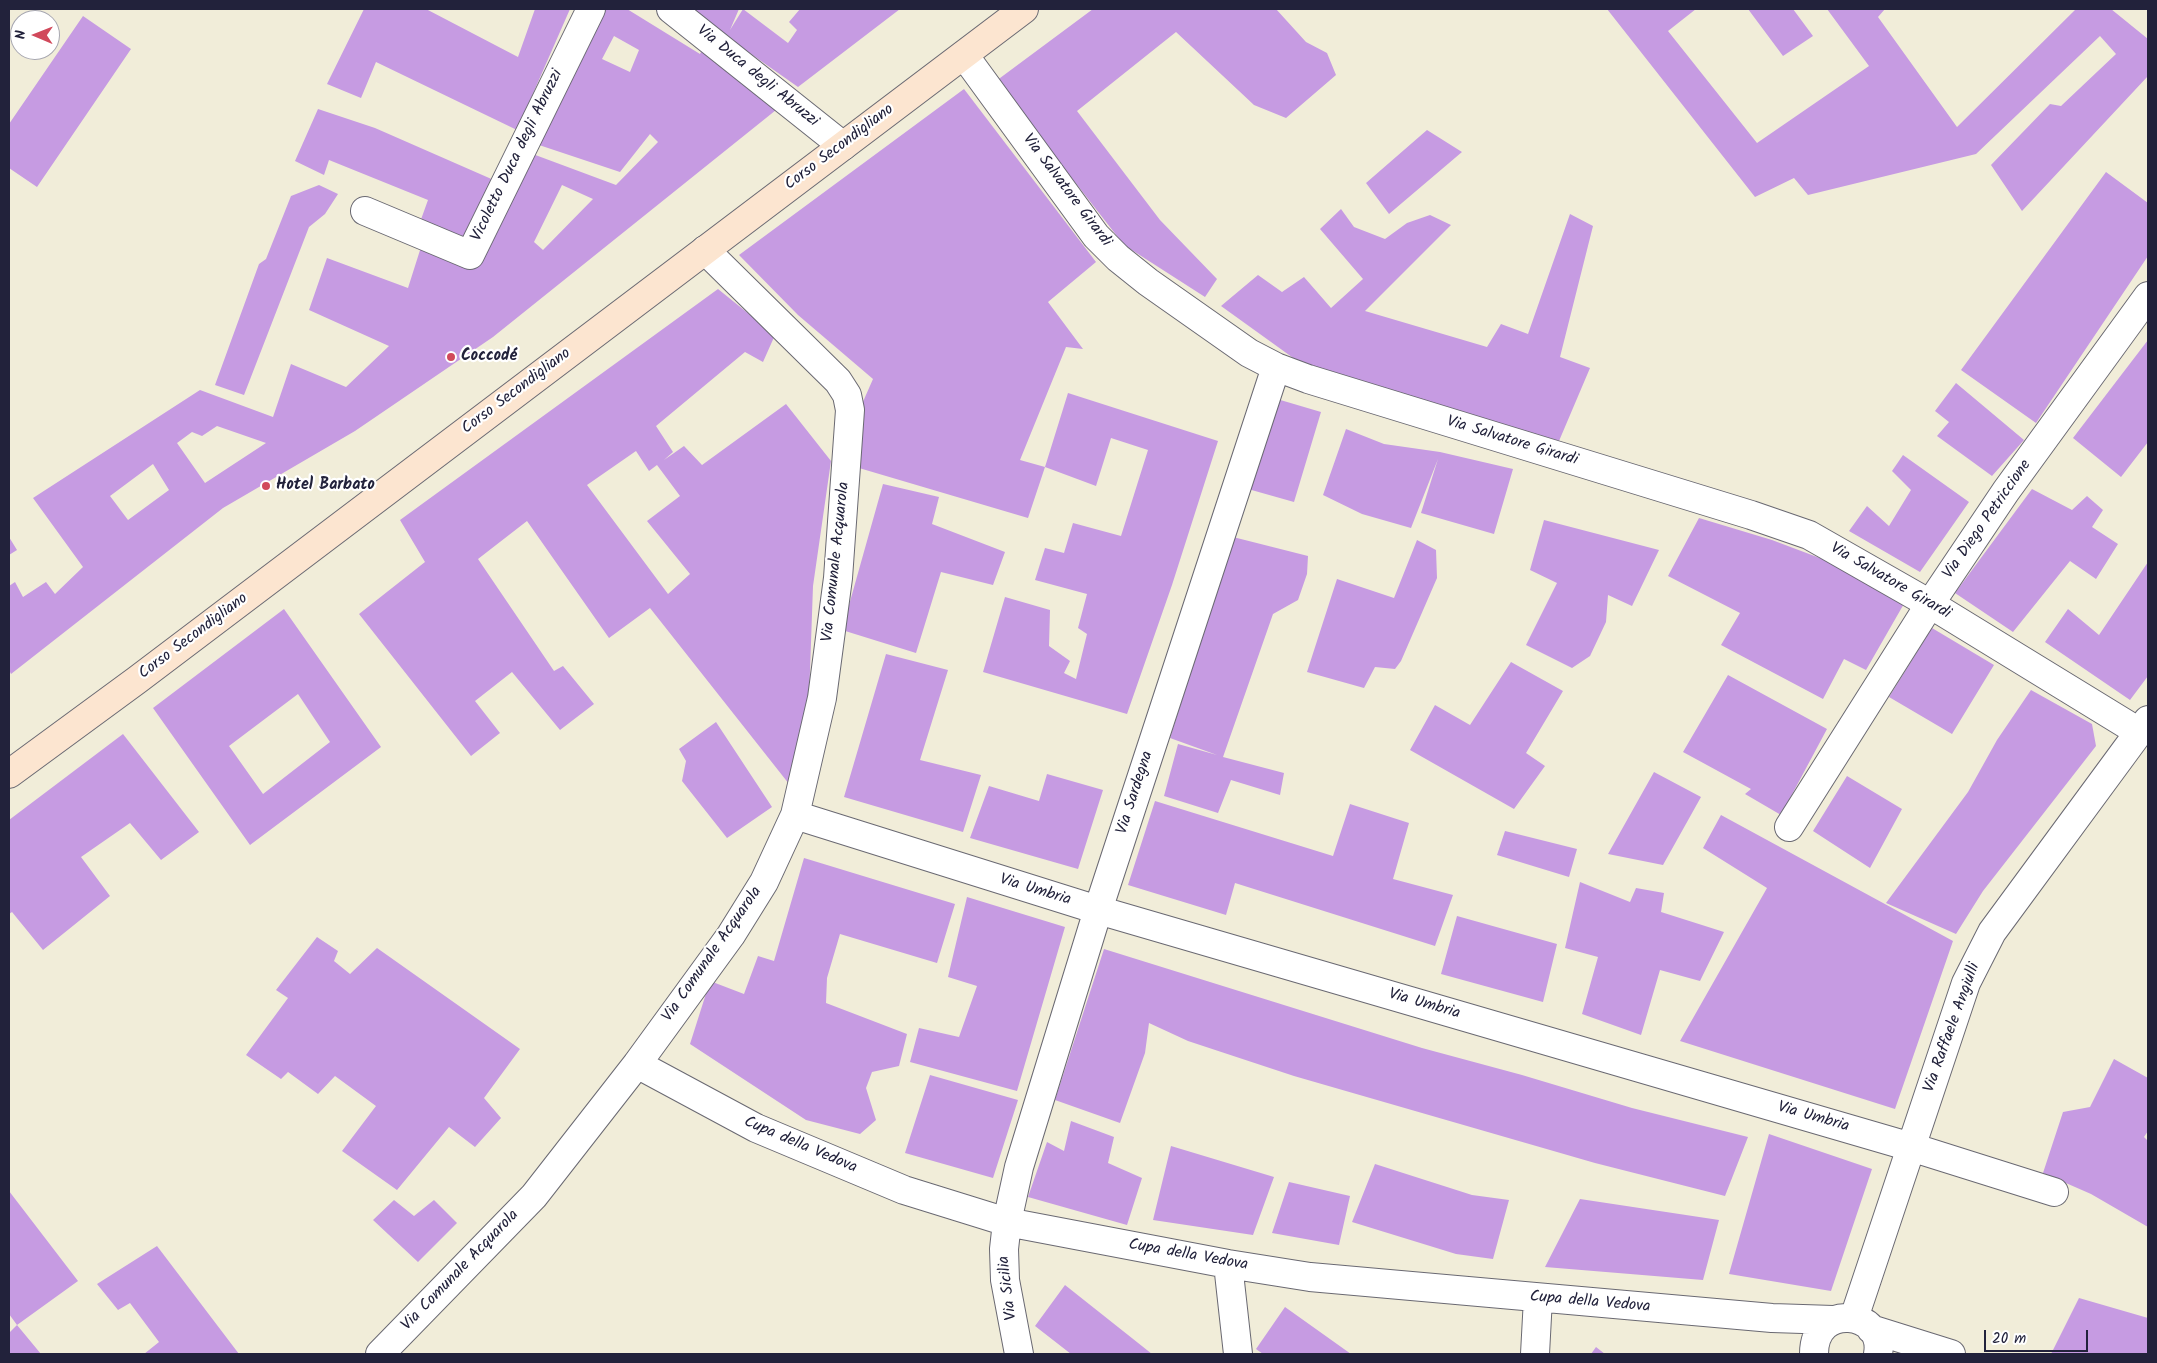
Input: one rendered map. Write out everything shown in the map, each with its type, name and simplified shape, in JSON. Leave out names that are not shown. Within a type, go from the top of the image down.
[{"type":"main road","name":"Corso Secondigliano","points":[[9,774],[137,680],[1024,9]]},
{"type":"street","name":"Vicoletto Duca degli Abruzzi","points":[[365,211],[470,255],[591,9]]},
{"type":"street","name":"Via Duca degli Abruzzi","points":[[671,9],[843,146]]},
{"type":"street","name":"Via Salvatore Girardi","points":[[964,55],[1096,236],[1118,258],[1249,353],[1276,367],[1308,379],[1751,515],[1809,535],[2144,726]]},
{"type":"street","name":"Via Comunale Acquarola","points":[[380,1354],[534,1196],[637,1064],[731,935],[764,882],[795,815],[822,698],[838,578],[850,410],[847,395],[838,381],[705,250]]},
{"type":"street","name":"Via Diego Petriccione","points":[[1789,827],[1930,604],[2006,491],[2148,296]]},
{"type":"street","name":"Via Sardegna","points":[[1007,1222],[1019,1167],[1098,910],[1276,367]]},
{"type":"street","name":"Via Raffaele Angiulli","points":[[1859,1330],[1911,1146],[1977,959],[1992,932],[2144,726]]},
{"type":"street","name":"Via Umbria","points":[[795,815],[1098,910],[1911,1146],[2054,1192]]},
{"type":"street","name":"Cupa della Vedova","points":[[637,1064],[756,1128],[904,1190],[1007,1222],[1228,1264],[1310,1276],[1772,1318],[1859,1330],[1930,1352]]},
{"type":"street","name":"Via Sicilia","points":[[1007,1222],[1005,1280],[1019,1354]]},
{"type":"street","points":[[1228,1264],[1238,1354]]},
{"type":"street","points":[[1535,1354],[1538,1298]]},
{"type":"street","name":"Cupa della Vedova","points":[[1772,1318],[1801,1337],[1814,1354]]},
{"type":"street","points":[[1814,1354],[1814,1344],[1818,1334],[1859,1330]]},
{"type":"building","points":[[364,9],[426,9],[518,57],[535,9],[570,9],[517,130],[376,62],[361,98],[327,84]]},
{"type":"building","points":[[600,9],[627,9],[700,54],[703,48],[781,106],[493,337],[355,431],[223,508],[11,674],[9,670],[9,586],[15,582],[23,597],[46,582],[55,594],[83,567],[33,498],[200,390],[273,417],[291,364],[346,387],[389,346],[309,310],[327,258],[408,288],[421,247],[479,262],[530,153],[616,185],[658,142],[650,134],[620,172],[536,144]],"holes":[[[614,36],[639,50],[630,72],[602,59]],[[562,185],[593,199],[543,250],[534,242]],[[217,426],[266,443],[205,483],[177,443],[192,432],[202,436]],[[153,464],[169,490],[128,520],[110,496]]]},
{"type":"building","points":[[687,9],[739,9],[730,30],[743,9],[788,43],[797,30],[789,22],[800,9],[900,9],[798,87]]},
{"type":"building","points":[[1093,9],[1276,9],[1306,42],[1327,53],[1336,75],[1286,118],[1254,105],[1176,32],[1077,111],[1160,220],[1217,279],[1205,297],[1124,245],[996,81]]},
{"type":"building","points":[[1607,9],[1696,9],[1668,31],[1757,143],[1869,66],[1827,9],[1885,9],[1878,17],[1957,127],[2076,9],[2111,9],[2148,39],[2148,76],[2022,211],[1991,165],[2050,104],[2061,106],[2116,54],[2100,36],[1976,154],[1808,195],[1794,178],[1755,197]]},
{"type":"building","points":[[1748,9],[1793,9],[1813,36],[1783,56]]},
{"type":"building","points":[[83,16],[131,49],[37,187],[9,168],[9,124],[53,60],[60,60],[60,50]]},
{"type":"building","points":[[964,89],[1096,262],[1048,302],[1083,349],[1066,347],[1020,460],[1045,467],[1028,518],[859,468],[862,404],[873,379],[798,315],[739,255]]},
{"type":"building","points":[[318,109],[375,128],[496,181],[467,248],[419,225],[428,200],[329,160],[324,175],[295,161]]},
{"type":"building","points":[[1427,130],[1462,152],[1389,214],[1366,183]]},
{"type":"building","points":[[2106,172],[2148,203],[2148,256],[2036,423],[1961,370]]},
{"type":"building","points":[[319,185],[338,194],[325,214],[309,227],[244,395],[215,385],[259,264],[266,259],[291,196]]},
{"type":"building","points":[[1341,209],[1354,227],[1385,239],[1407,223],[1430,215],[1451,225],[1365,311],[1487,347],[1501,324],[1528,334],[1570,214],[1593,226],[1560,357],[1590,368],[1559,441],[1303,365],[1221,306],[1258,275],[1282,292],[1304,277],[1331,308],[1363,279],[1320,229]]},
{"type":"building","points":[[718,289],[775,335],[763,362],[745,352],[656,426],[673,452],[664,460],[684,446],[702,465],[786,404],[831,461],[813,586],[808,727],[793,789],[650,608],[609,638],[527,521],[478,559],[554,671],[563,666],[594,704],[560,730],[512,672],[475,701],[500,733],[471,756],[359,614],[425,562],[400,520]],"holes":[[[636,451],[649,471],[657,465],[680,496],[647,521],[690,574],[668,594],[587,485]]]},
{"type":"building","points":[[2148,340],[2148,442],[2121,477],[2073,438]]},
{"type":"building","points":[[1956,383],[2024,440],[1992,476],[1937,436],[1949,422],[1935,411]]},
{"type":"building","points":[[1068,393],[1218,441],[1172,585],[1127,714],[983,672],[1005,597],[1050,610],[1049,646],[1070,661],[1064,673],[1076,679],[1087,634],[1078,628],[1087,594],[1035,580],[1045,548],[1064,553],[1073,523],[1121,536],[1148,450],[1111,438],[1096,486],[1045,467]]},
{"type":"building","points":[[1277,399],[1321,412],[1294,502],[1248,489]]},
{"type":"building","points":[[1346,429],[1384,444],[1440,452],[1513,469],[1494,534],[1421,513],[1438,459],[1411,528],[1362,514],[1323,495]]},
{"type":"building","points":[[1903,455],[1969,502],[1920,572],[1849,531],[1867,506],[1889,526],[1911,490],[1892,471]]},
{"type":"building","points":[[883,484],[939,497],[932,524],[1005,552],[993,585],[941,572],[916,653],[842,630]]},
{"type":"building","points":[[2032,489],[2072,510],[2087,496],[2103,510],[2092,527],[2118,544],[2096,579],[2070,561],[2013,632],[1955,593]]},
{"type":"building","points":[[1699,518],[1772,540],[1833,563],[1858,579],[1905,602],[1866,670],[1844,659],[1823,699],[1721,645],[1740,613],[1668,576]]},
{"type":"building","points":[[1544,520],[1659,550],[1632,606],[1608,595],[1606,622],[1590,656],[1572,668],[1526,645],[1557,583],[1530,570]]},
{"type":"building","points":[[9,537],[17,550],[9,555]]},
{"type":"building","points":[[1233,537],[1308,556],[1307,574],[1298,600],[1273,614],[1223,757],[1284,773],[1280,795],[1231,780],[1218,813],[1164,796],[1178,744],[1217,755],[1170,738]]},
{"type":"building","points":[[1417,540],[1436,550],[1437,578],[1401,661],[1395,669],[1375,667],[1364,688],[1307,672],[1337,579],[1394,598]]},
{"type":"building","points":[[2148,562],[2148,676],[2130,700],[2045,642],[2068,609],[2099,635]]},
{"type":"building","points":[[284,609],[381,747],[250,845],[153,708]],"holes":[[[298,694],[330,742],[263,794],[229,746]]]},
{"type":"building","points":[[1932,628],[1994,665],[1952,734],[1889,697]]},
{"type":"building","points":[[886,654],[948,670],[920,760],[981,775],[963,832],[844,797]]},
{"type":"building","points":[[1511,662],[1563,691],[1526,753],[1545,766],[1514,809],[1410,750],[1435,705],[1470,725]]},
{"type":"building","points":[[1728,675],[1827,729],[1781,815],[1745,794],[1751,789],[1683,752]]},
{"type":"building","points":[[2031,690],[2092,724],[2096,746],[1983,891],[1956,934],[1886,903],[1968,792],[1997,740]]},
{"type":"building","points":[[716,722],[772,807],[727,838],[682,781],[686,761],[679,749]]},
{"type":"building","points":[[123,734],[199,832],[161,860],[130,823],[81,857],[110,896],[43,950],[12,912],[9,914],[9,820]]},
{"type":"building","points":[[1654,772],[1701,797],[1663,865],[1608,854]]},
{"type":"building","points":[[1047,774],[1103,790],[1078,869],[970,838],[989,786],[1039,801]]},
{"type":"building","points":[[1847,776],[1902,809],[1870,868],[1813,831]]},
{"type":"building","points":[[1155,801],[1333,856],[1350,804],[1409,823],[1393,879],[1453,895],[1435,946],[1235,883],[1226,915],[1128,885]]},
{"type":"building","points":[[1721,815],[1953,941],[1895,1109],[1680,1041],[1767,888],[1703,848]]},
{"type":"building","points":[[1505,831],[1577,849],[1569,877],[1497,855]]},
{"type":"building","points":[[804,858],[955,904],[937,963],[840,934],[827,978],[826,1003],[907,1034],[899,1066],[872,1072],[866,1088],[876,1120],[860,1134],[806,1120],[690,1044],[710,981],[744,994],[758,956],[774,961]]},
{"type":"building","points":[[1580,882],[1630,902],[1636,888],[1664,893],[1661,912],[1724,932],[1700,981],[1660,970],[1641,1035],[1582,1014],[1598,957],[1565,948]]},
{"type":"building","points":[[967,897],[1065,927],[1017,1091],[910,1062],[919,1028],[959,1037],[977,986],[948,977]]},
{"type":"building","points":[[1457,916],[1557,944],[1543,1002],[1441,974]]},
{"type":"building","points":[[317,937],[338,951],[334,961],[350,974],[377,948],[520,1049],[484,1098],[501,1118],[475,1147],[449,1127],[397,1190],[342,1151],[376,1106],[335,1076],[318,1094],[288,1072],[281,1079],[246,1055],[288,998],[276,990]]},
{"type":"building","points":[[1104,949],[1422,1048],[1522,1075],[1632,1108],[1748,1137],[1725,1196],[1595,1163],[1294,1076],[1188,1041],[1149,1023],[1145,1053],[1120,1123],[1055,1100]]},
{"type":"building","points":[[2114,1059],[2148,1078],[2148,1131],[2144,1137],[2148,1141],[2148,1227],[2091,1194],[2043,1173],[2063,1112],[2090,1107]]},
{"type":"building","points":[[930,1075],[1018,1100],[993,1178],[905,1153]]},
{"type":"building","points":[[1071,1121],[1114,1137],[1108,1163],[1142,1178],[1127,1225],[1028,1197],[1047,1142],[1064,1151]]},
{"type":"building","points":[[1769,1134],[1872,1169],[1831,1291],[1729,1274]]},
{"type":"building","points":[[1171,1146],[1274,1177],[1253,1235],[1153,1220]]},
{"type":"building","points":[[1375,1164],[1472,1195],[1509,1200],[1493,1259],[1456,1254],[1352,1222]]},
{"type":"building","points":[[1289,1182],[1350,1196],[1339,1245],[1272,1233]]},
{"type":"building","points":[[9,1191],[78,1281],[17,1325],[9,1314]]},
{"type":"building","points":[[1580,1199],[1719,1220],[1703,1280],[1545,1267]]},
{"type":"building","points":[[394,1200],[414,1216],[434,1200],[457,1223],[418,1262],[373,1220]]},
{"type":"building","points":[[157,1246],[239,1354],[144,1354],[159,1342],[130,1303],[118,1310],[97,1284]]},
{"type":"building","points":[[1065,1285],[1152,1354],[1071,1354],[1035,1326]]},
{"type":"building","points":[[2079,1298],[2148,1318],[2148,1354],[2051,1354]]},
{"type":"building","points":[[1285,1307],[1351,1354],[1263,1354],[1256,1349]]},
{"type":"building","points":[[17,1325],[41,1354],[9,1354],[9,1333]]},
{"type":"building","points":[[1596,1347],[1605,1354],[1591,1354]]},
{"type":"place","name":"Coccodé","points":[[451,357]]},
{"type":"place","name":"Hotel Barbato","points":[[266,486]]}]
